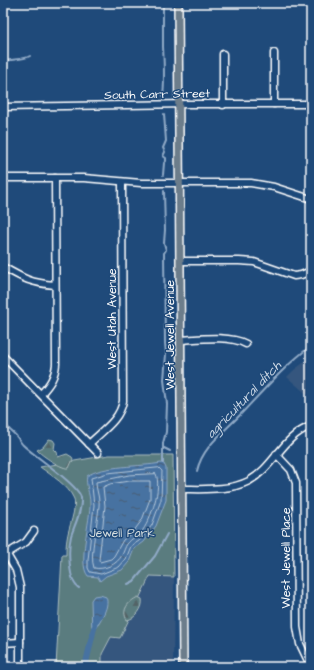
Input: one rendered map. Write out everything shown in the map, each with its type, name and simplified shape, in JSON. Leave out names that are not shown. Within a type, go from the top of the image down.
[{"type":"main road","name":"West Jewell Avenue","points":[[178,3],[180,104],[183,667]]},
{"type":"street","points":[[274,53],[274,104]]},
{"type":"street","points":[[223,54],[223,105]]},
{"type":"street","name":"South Carr Street","points":[[3,107],[180,104],[311,104]]},
{"type":"street","points":[[3,178],[91,178],[122,182],[251,183],[280,188],[311,199]]},
{"type":"street","points":[[41,394],[52,381],[56,369],[55,178]]},
{"type":"street","name":"West Utah Avenue","points":[[89,444],[117,416],[123,401],[122,182]]},
{"type":"street","points":[[181,261],[254,262],[294,276],[311,271]]},
{"type":"street","points":[[3,267],[34,282],[56,284]]},
{"type":"street","points":[[181,340],[234,339],[246,344]]},
{"type":"street","points":[[3,356],[98,453]]},
{"type":"street","points":[[182,489],[224,488],[248,481],[260,472],[295,434],[311,426]]},
{"type":"street","name":"West Jewell Place","points":[[276,454],[291,470],[296,483],[297,627],[298,638],[311,667]]},
{"type":"street","points":[[5,555],[26,542],[34,531]]},
{"type":"street","points":[[3,548],[5,555],[18,576],[20,587],[20,667]]},
{"type":"street","points":[[3,643],[20,642]]},
{"type":"shaded area","points":[[311,357],[311,398],[287,377]]},
{"type":"shaded area","points":[[150,576],[174,577],[173,667],[102,667],[102,654],[111,636],[120,638]]},
{"type":"green space","points":[[49,439],[53,440],[55,443],[54,449],[57,452],[58,457],[67,454],[72,457],[73,459],[69,468],[57,465],[37,450],[43,447]]},
{"type":"green space","name":"Jewell Park","points":[[109,455],[173,455],[174,577],[150,576],[120,638],[111,637],[102,654],[102,667],[56,667],[62,555],[66,555],[68,535],[75,503],[68,489],[40,467]]},
{"type":"green space","points":[[138,597],[142,599],[142,606],[133,618],[127,620],[125,616],[126,607],[131,601]]},
{"type":"water","points":[[161,463],[164,464],[166,468],[166,500],[156,526],[144,542],[134,549],[129,562],[122,570],[106,576],[100,581],[98,577],[88,576],[85,570],[84,562],[85,541],[90,510],[87,476],[94,472],[112,468]]},
{"type":"water","points":[[100,595],[106,597],[107,606],[92,635],[91,600],[94,596]]},
{"type":"waterway","points":[[163,3],[163,96]]},
{"type":"waterway","points":[[3,62],[30,56]]},
{"type":"waterway","points":[[163,175],[164,163],[166,161],[166,158],[163,156],[165,152],[163,148],[166,141],[164,114]]},
{"type":"waterway","points":[[163,463],[163,443],[166,432],[167,404],[164,380],[166,354],[164,253],[166,250],[164,243],[164,191]]},
{"type":"waterway","name":"agricultural ditch","points":[[197,471],[200,462],[214,440],[283,370],[311,346]]},
{"type":"waterway","name":"agricultural ditch","points":[[3,418],[8,428],[23,445],[65,479],[79,493],[81,503],[69,548],[71,572],[75,585],[79,588]]},
{"type":"waterway","points":[[164,448],[170,451]]},
{"type":"waterway","name":"agricultural ditch","points":[[128,584],[134,581],[155,556],[167,534]]},
{"type":"waterway","points":[[85,667],[94,628]]}]
